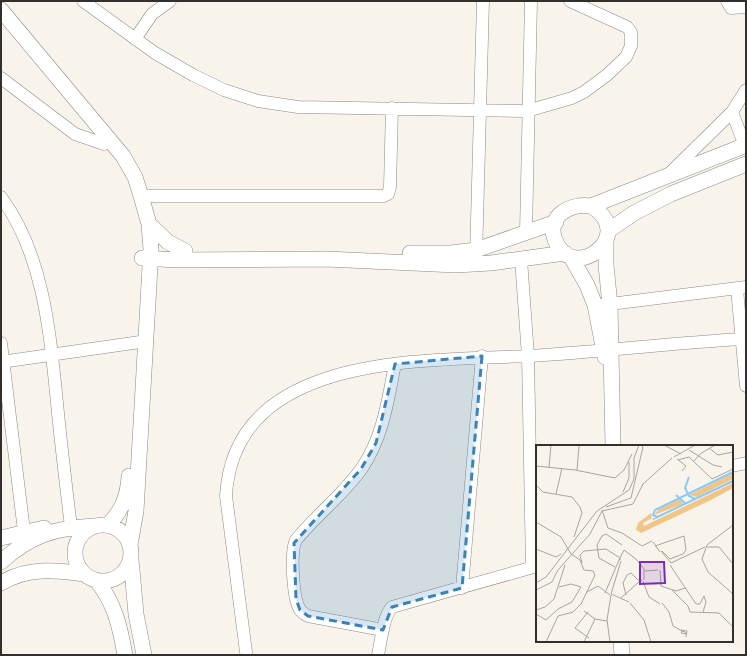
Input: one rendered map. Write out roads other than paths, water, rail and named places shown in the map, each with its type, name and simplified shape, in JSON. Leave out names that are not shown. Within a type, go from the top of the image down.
[{"type":"street","points":[[83,1],[135,39],[193,75],[240,96],[276,105],[298,107],[527,111],[551,105],[584,92],[626,57],[631,46],[631,32],[627,27],[570,1]]},
{"type":"street","points":[[135,39],[152,14],[170,1]]},
{"type":"street","points":[[476,257],[483,1]]},
{"type":"street","points":[[526,232],[527,111],[531,1]]},
{"type":"street","points":[[727,1],[731,8],[746,7]]},
{"type":"street","points":[[1,10],[123,156],[135,178],[149,224],[146,254],[135,521],[129,564],[121,575],[109,580],[49,570],[37,570],[16,575],[1,583]]},
{"type":"street","points":[[1,25],[104,144],[120,165],[136,201],[150,276],[142,342],[128,491],[119,513],[101,526],[83,533],[76,544],[75,550],[77,563],[113,605],[125,655]]},
{"type":"street","points":[[1,78],[75,134],[104,144]]},
{"type":"street","points":[[667,176],[732,112],[746,90]]},
{"type":"street","points":[[141,196],[384,196],[388,194],[390,187],[392,108]]},
{"type":"street","points":[[591,206],[746,145],[732,112]]},
{"type":"street","points":[[476,257],[521,259],[568,255],[582,258],[592,256],[600,250],[607,236],[634,213],[671,194],[745,165]]},
{"type":"street","points":[[1,197],[16,221],[24,240],[36,273],[48,323],[71,527]]},
{"type":"street","points":[[602,305],[568,255],[558,247],[555,239],[554,230],[561,213],[570,207],[580,204],[591,206],[603,216],[607,236],[602,305],[610,375],[613,445]]},
{"type":"street","points":[[146,254],[326,259],[456,265],[476,257],[526,232],[556,222]]},
{"type":"street","points":[[149,224],[181,255]]},
{"type":"street","points":[[150,276],[164,264],[181,255]]},
{"type":"street","points":[[378,655],[388,612],[392,607],[535,567],[528,356],[521,259]]},
{"type":"street","points":[[602,305],[742,288],[742,339],[746,386]]},
{"type":"street","points":[[246,652],[226,496],[227,477],[240,444],[260,416],[286,396],[305,385],[359,369],[394,364],[482,356],[528,356],[742,339]]},
{"type":"street","points":[[2,362],[142,342]]},
{"type":"street","points":[[1,343],[2,362],[24,531]]},
{"type":"street","points":[[462,588],[482,356]]},
{"type":"street","points":[[383,630],[313,618],[303,614],[296,599],[293,552],[296,540],[361,469],[376,443],[388,404],[394,364]]},
{"type":"street","points":[[733,466],[746,463]]},
{"type":"street","points":[[1,562],[19,546],[36,536],[55,530],[71,527],[101,526],[124,534],[130,551],[136,614],[144,655]]},
{"type":"street","points":[[1,538],[24,531],[44,528],[55,530]]},
{"type":"street","points":[[621,642],[622,655]]}]
